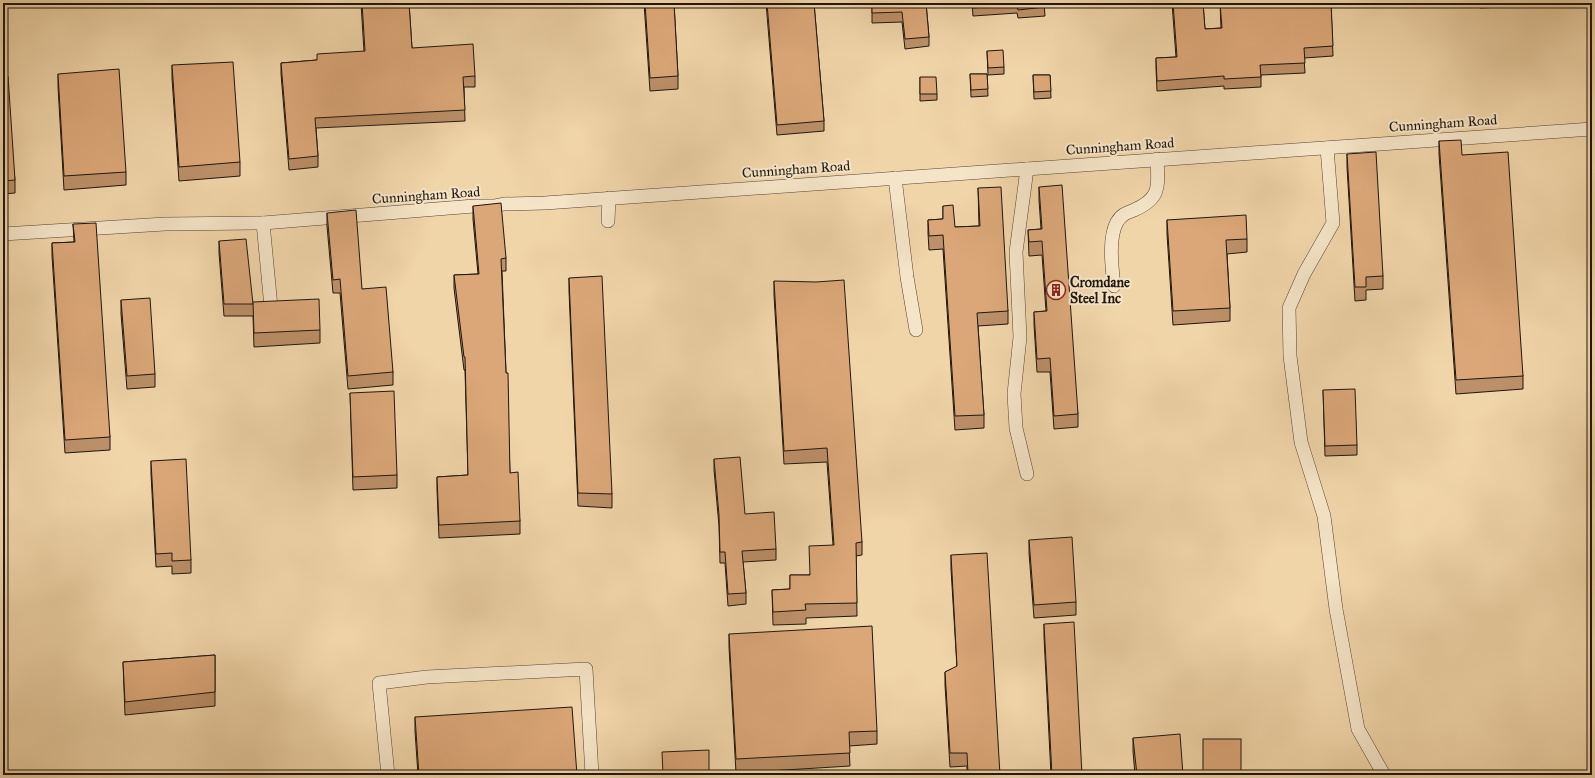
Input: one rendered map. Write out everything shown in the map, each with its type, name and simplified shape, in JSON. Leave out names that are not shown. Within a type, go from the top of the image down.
[{"type":"street","name":"Cunningham Road","points":[[3,234],[165,224],[263,223],[494,206],[504,204],[545,203],[1592,129]]},
{"type":"street","points":[[1327,148],[1333,223],[1304,274],[1289,308],[1290,356],[1301,442],[1324,516],[1336,609],[1358,729],[1384,775]]},
{"type":"street","points":[[1114,286],[1111,261],[1113,232],[1116,223],[1122,215],[1136,209],[1150,200],[1157,191],[1157,159]]},
{"type":"street","points":[[1027,169],[1016,252],[1020,337],[1014,394],[1016,428],[1027,474]]},
{"type":"street","points":[[895,178],[907,277],[916,330]]},
{"type":"street","points":[[608,221],[609,198]]},
{"type":"street","points":[[263,223],[271,307]]},
{"type":"street","points":[[388,775],[379,683],[427,677],[586,669],[592,775]]},
{"type":"building","points":[[362,3],[409,3],[412,48],[473,44],[475,76],[463,77],[465,110],[315,118],[318,156],[289,159],[281,63],[317,60],[317,54],[365,51]]},
{"type":"building","points":[[645,3],[674,3],[678,76],[650,78]]},
{"type":"building","points":[[767,3],[814,3],[824,121],[777,125]]},
{"type":"building","points":[[872,3],[926,3],[929,37],[905,39],[902,12],[872,13]]},
{"type":"building","points":[[973,3],[1044,3],[1045,7],[1018,10],[1017,4],[973,8]]},
{"type":"building","points":[[1173,3],[1203,3],[1205,29],[1222,28],[1220,3],[1331,3],[1333,46],[1304,48],[1305,63],[1260,65],[1261,77],[1224,79],[1224,76],[1157,81],[1156,58],[1177,57]]},
{"type":"building","points":[[1003,50],[1004,67],[988,68],[987,51]]},
{"type":"building","points":[[233,62],[240,162],[179,167],[172,65]]},
{"type":"building","points":[[119,69],[126,172],[64,176],[58,74]]},
{"type":"building","points":[[970,74],[987,74],[988,89],[971,90]]},
{"type":"building","points":[[1033,75],[1050,75],[1051,91],[1034,92]]},
{"type":"building","points":[[8,76],[15,180],[3,181],[3,77]]},
{"type":"building","points":[[920,77],[936,77],[937,94],[920,94]]},
{"type":"building","points":[[1461,140],[1462,155],[1508,152],[1523,376],[1456,380],[1439,141]]},
{"type":"building","points":[[1376,152],[1383,276],[1366,277],[1366,287],[1355,287],[1347,154]]},
{"type":"building","name":"Cromdane Steel Inc","points":[[1062,185],[1078,414],[1054,416],[1050,358],[1037,359],[1034,312],[1047,311],[1042,241],[1029,242],[1028,230],[1042,229],[1039,187]]},
{"type":"building","points":[[1001,187],[1008,311],[977,313],[984,415],[955,416],[943,235],[929,236],[928,220],[943,219],[943,206],[953,205],[955,227],[980,226],[978,188]]},
{"type":"building","points":[[501,203],[506,258],[501,259],[506,373],[508,373],[510,473],[518,472],[520,521],[439,525],[437,477],[468,475],[465,357],[454,275],[479,274],[473,206]]},
{"type":"building","points":[[356,210],[362,289],[386,287],[393,372],[348,376],[340,279],[333,280],[327,213]]},
{"type":"building","points":[[1246,215],[1247,239],[1226,240],[1230,308],[1173,311],[1167,220]]},
{"type":"building","points":[[96,223],[110,437],[65,440],[52,243],[75,242],[73,224]]},
{"type":"building","points":[[246,239],[253,304],[224,304],[219,241]]},
{"type":"building","points":[[602,276],[612,494],[578,493],[569,278]]},
{"type":"building","points":[[844,280],[862,542],[856,543],[857,603],[805,604],[806,610],[773,612],[772,590],[790,589],[790,575],[810,575],[809,546],[834,545],[827,448],[784,451],[774,281],[816,282]]},
{"type":"building","points":[[150,298],[155,374],[127,376],[121,300]]},
{"type":"building","points":[[319,299],[320,330],[254,333],[253,302]]},
{"type":"building","points":[[1355,389],[1357,445],[1325,446],[1323,390]]},
{"type":"building","points":[[394,391],[397,475],[353,477],[350,393]]},
{"type":"building","points":[[740,457],[745,514],[774,512],[776,549],[742,551],[746,593],[728,594],[725,552],[720,552],[719,515],[714,459]]},
{"type":"building","points":[[186,459],[191,560],[172,561],[172,553],[156,554],[151,461]]},
{"type":"building","points":[[1072,537],[1076,602],[1034,605],[1029,540]]},
{"type":"building","points":[[987,553],[1000,775],[968,775],[967,753],[950,753],[945,672],[957,666],[951,555]]},
{"type":"building","points":[[1074,622],[1082,775],[1052,775],[1044,624]]},
{"type":"building","points":[[872,626],[877,731],[849,732],[850,753],[736,759],[729,634]]},
{"type":"building","points":[[215,655],[215,692],[125,702],[123,662]]},
{"type":"building","points":[[572,707],[577,775],[419,775],[415,717]]},
{"type":"building","points":[[1180,734],[1183,775],[1137,775],[1133,738]]},
{"type":"building","points":[[1203,739],[1241,739],[1241,775],[1203,775]]},
{"type":"building","points":[[709,750],[709,775],[663,775],[662,752]]},
{"type":"place","name":"Cromdane Steel Inc","points":[[1056,290]]}]
